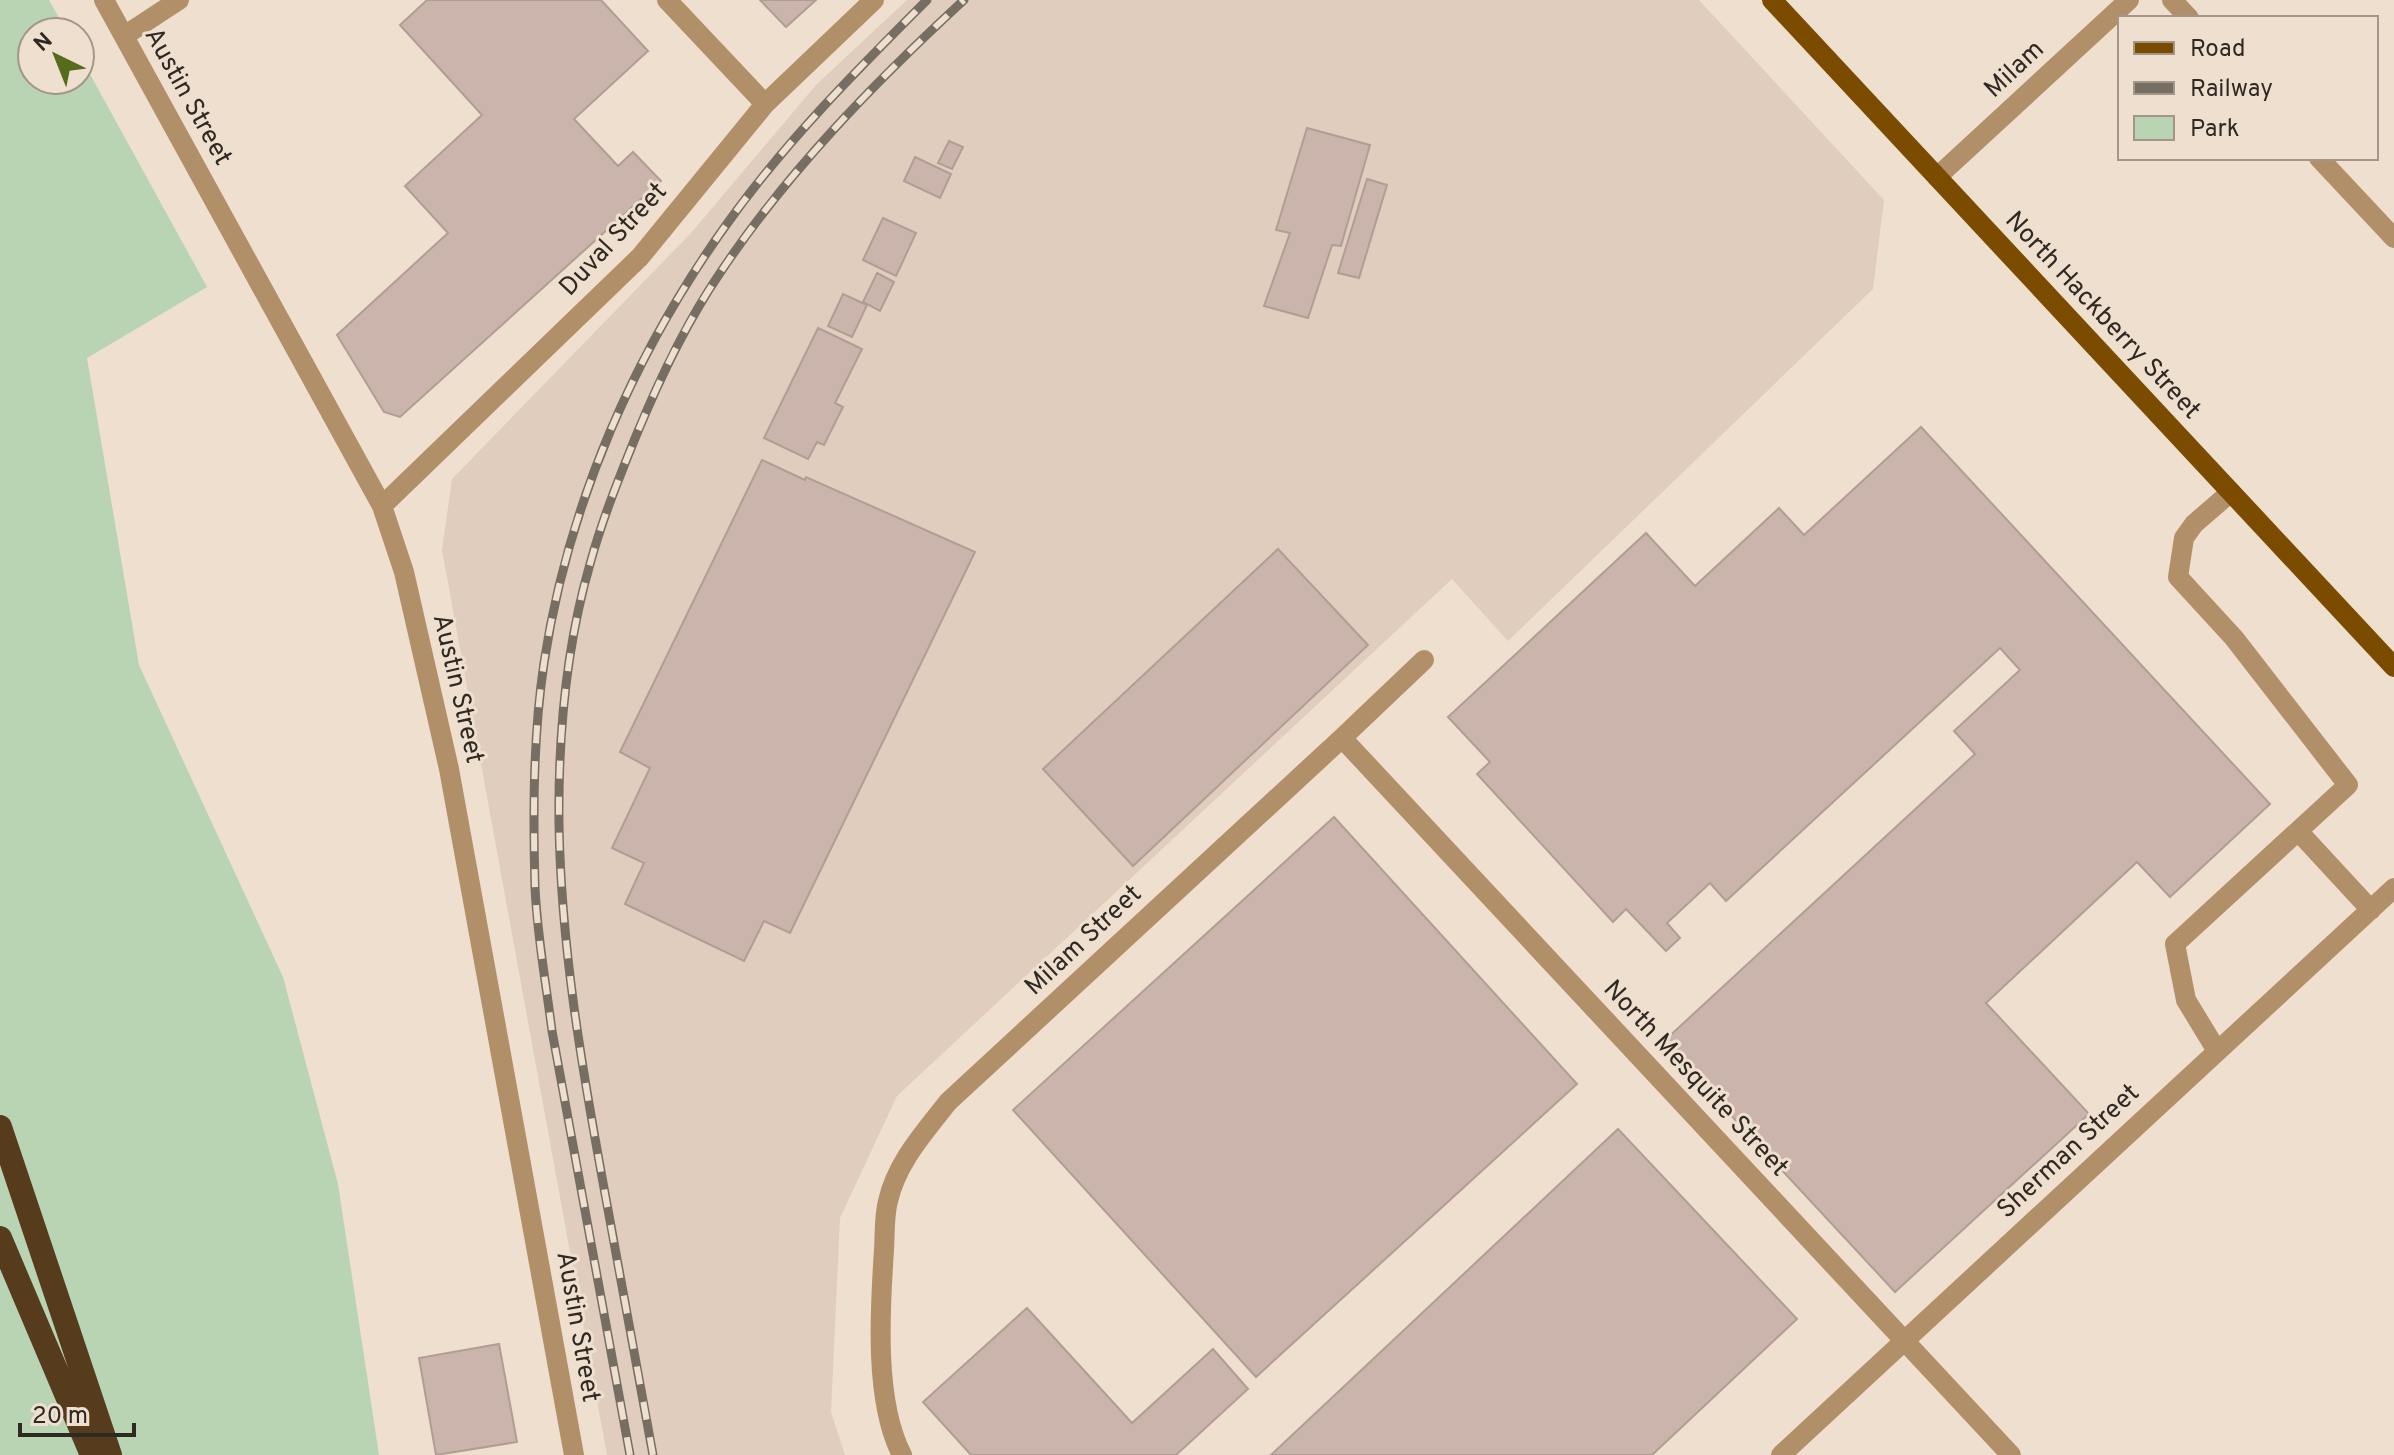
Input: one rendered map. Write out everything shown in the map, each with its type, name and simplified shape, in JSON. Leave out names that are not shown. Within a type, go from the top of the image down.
[{"type":"highway","points":[[0,1127],[110,1455]]},
{"type":"highway","points":[[0,1238],[92,1455]]},
{"type":"main road","name":"North Hackberry Street","points":[[1772,0],[2394,667]]},
{"type":"street","name":"Austin Street","points":[[104,0],[382,506],[404,572],[449,769],[574,1455]]},
{"type":"street","points":[[124,36],[179,0]]},
{"type":"street","points":[[667,0],[765,104]]},
{"type":"street","name":"Duval Street","points":[[382,506],[640,257],[765,104],[874,0]]},
{"type":"street","name":"Milam","points":[[1937,177],[2129,0]]},
{"type":"street","points":[[2172,0],[2187,16]]},
{"type":"street","points":[[2321,160],[2394,238]]},
{"type":"street","points":[[2217,1051],[2186,1000],[2175,944],[2348,785],[2234,638],[2178,577],[2184,538],[2194,524],[2231,492]]},
{"type":"street","name":"Milam Street","points":[[902,1455],[896,1444],[881,1375],[881,1291],[888,1202],[905,1157],[948,1102],[1424,660]]},
{"type":"street","name":"North Mesquite Street","points":[[1342,738],[2011,1455]]},
{"type":"street","points":[[2298,831],[2371,910]]},
{"type":"street","name":"Sherman Street","points":[[1781,1455],[2394,888]]},
{"type":"shaded area","points":[[907,0],[1699,0],[1884,200],[1873,289],[1508,641],[1452,579],[897,1096],[840,1218],[831,1412],[845,1455],[607,1455],[442,550],[452,479],[691,233],[816,85]]},
{"type":"green space","points":[[0,0],[49,0],[58,16],[16,16],[16,96],[96,96],[96,85],[207,287],[87,358],[139,665],[283,977],[338,1184],[379,1455],[0,1455]]},
{"type":"building","points":[[427,0],[601,0],[648,51],[574,119],[618,166],[633,152],[661,181],[400,417],[384,412],[337,335],[448,233],[405,186],[482,115],[400,25]]},
{"type":"building","points":[[760,0],[816,0],[786,27]]},
{"type":"building","points":[[1307,128],[1370,145],[1341,246],[1332,245],[1308,318],[1264,306],[1290,233],[1276,230]]},
{"type":"building","points":[[949,141],[963,147],[952,169],[938,163]]},
{"type":"building","points":[[915,157],[951,174],[940,198],[904,181]]},
{"type":"building","points":[[1367,179],[1387,185],[1359,278],[1338,273]]},
{"type":"building","points":[[883,218],[916,233],[896,276],[863,260]]},
{"type":"building","points":[[877,273],[894,282],[880,311],[863,302]]},
{"type":"building","points":[[843,294],[867,305],[852,337],[828,326]]},
{"type":"building","points":[[818,328],[862,349],[835,403],[843,407],[824,445],[817,442],[808,459],[764,438]]},
{"type":"building","points":[[1921,427],[2270,804],[2170,897],[2137,862],[1986,1003],[2089,1114],[1895,1292],[1663,1042],[1975,754],[1954,731],[2020,670],[2000,648],[1726,901],[1710,883],[1667,923],[1680,938],[1666,951],[1626,909],[1613,922],[1477,774],[1490,762],[1448,717],[1646,533],[1695,586],[1779,508],[1804,535]]},
{"type":"building","points":[[762,460],[975,552],[790,933],[764,921],[744,961],[625,904],[644,863],[612,848],[650,768],[620,752]]},
{"type":"building","points":[[1278,549],[1368,645],[1133,866],[1043,769]]},
{"type":"building","points":[[1334,817],[1577,1084],[1256,1377],[1013,1110]]},
{"type":"building","points":[[1618,1129],[1797,1319],[1652,1455],[1271,1455]]},
{"type":"building","points":[[1027,1308],[1132,1423],[1213,1349],[1248,1389],[1176,1455],[971,1455],[923,1402]]},
{"type":"building","points":[[499,1344],[517,1442],[436,1455],[419,1358]]},
{"type":"railway","points":[[630,1455],[552,1031],[536,905],[536,747],[540,691],[555,604],[588,488],[610,431],[635,376],[695,271],[751,191],[799,134],[927,0]]},
{"type":"railway","points":[[653,1455],[588,1098],[564,916],[559,824],[560,759],[569,660],[582,595],[600,531],[636,436],[674,352],[708,292],[746,235],[803,164],[897,63],[964,0]]}]
